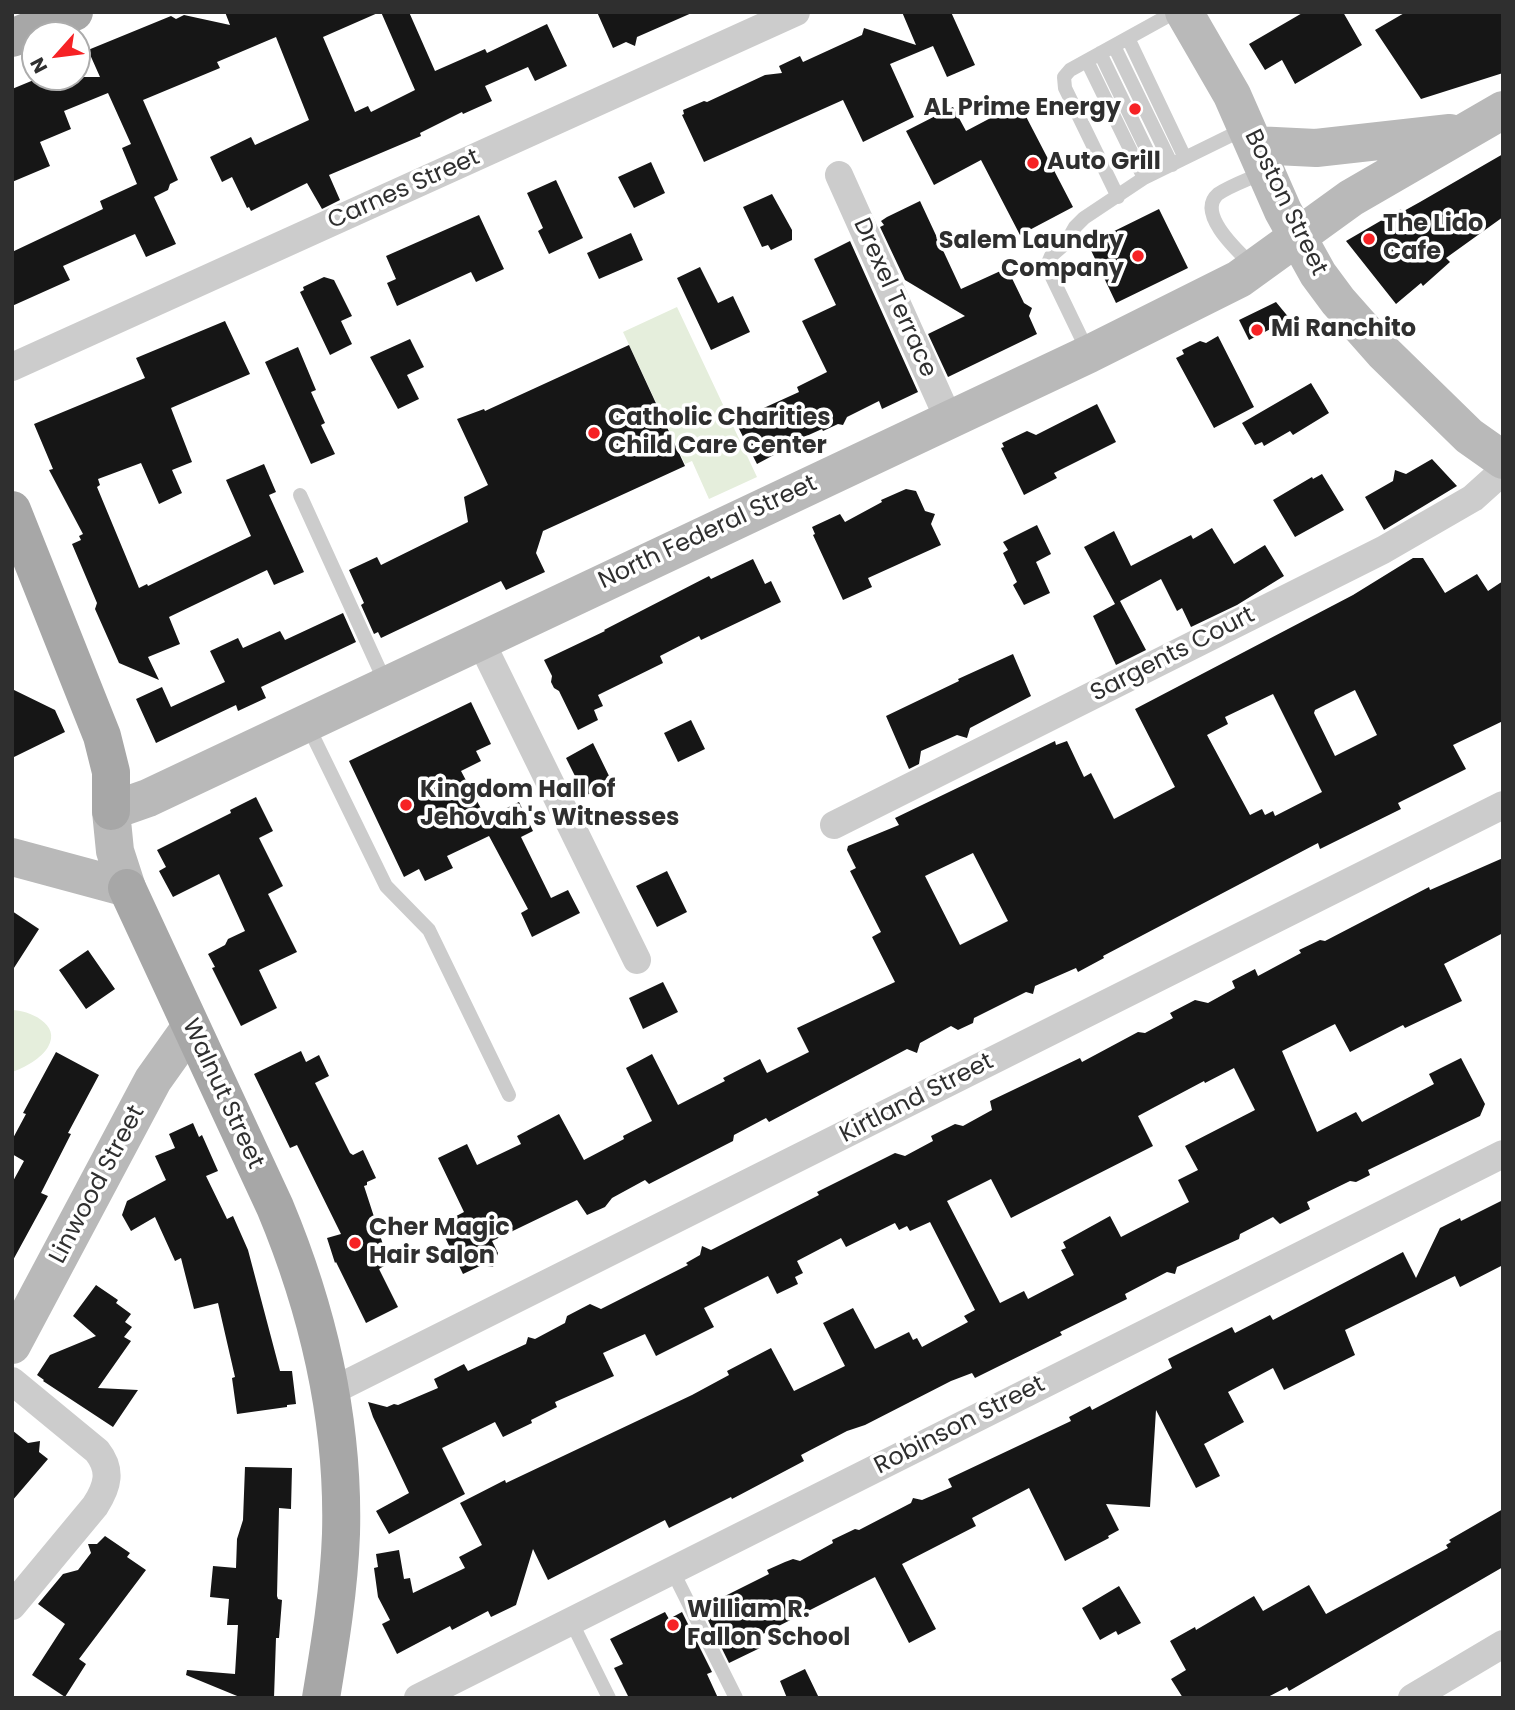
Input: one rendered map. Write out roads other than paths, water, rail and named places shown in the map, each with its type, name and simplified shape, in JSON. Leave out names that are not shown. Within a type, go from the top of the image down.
[{"type":"main road","points":[[12,38],[74,12]]},
{"type":"main road","name":"Walnut Street","points":[[12,510],[102,736],[111,772],[111,811]]},
{"type":"main road","name":"Walnut Street","points":[[127,888],[285,1230],[309,1300],[330,1392],[341,1533],[336,1598],[321,1698]]},
{"type":"street","name":"Carnes Street","points":[[12,367],[796,12]]},
{"type":"street","name":"Boston Street","points":[[1184,12],[1212,57],[1297,239],[1318,274],[1338,302],[1384,353],[1469,436],[1503,460]]},
{"type":"street","name":"North Federal Street","points":[[111,811],[148,799],[1220,290],[1297,239],[1351,198],[1503,110]]},
{"type":"street","points":[[1256,148],[1316,148],[1466,131]]},
{"type":"street","name":"Drexel Terrace","points":[[839,176],[948,420]]},
{"type":"street","name":"Sargents Court","points":[[834,825],[1382,550],[1473,498],[1503,471]]},
{"type":"street","points":[[480,640],[637,960]]},
{"type":"street","name":"Kirtland Street","points":[[330,1392],[1503,805]]},
{"type":"street","name":"Walnut Street","points":[[111,811],[116,850],[127,888]]},
{"type":"street","points":[[12,857],[127,888]]},
{"type":"street","name":"Linwood Street","points":[[12,1345],[153,1080],[190,1028]]},
{"type":"street","name":"Robinson Street","points":[[418,1698],[1503,1154]]},
{"type":"street","points":[[12,1381],[97,1451],[106,1464],[108,1476],[95,1506],[12,1606]]},
{"type":"street","points":[[1412,1698],[1503,1644]]},
{"type":"lane","points":[[1118,197],[1064,85],[1064,77],[1067,72],[1175,12]]},
{"type":"lane","points":[[1128,38],[1185,158]]},
{"type":"lane","points":[[1114,46],[1172,165]]},
{"type":"lane","points":[[1100,53],[1157,172]]},
{"type":"lane","points":[[1087,61],[1143,178]]},
{"type":"lane","points":[[1089,354],[1050,273],[1048,263],[1053,253],[1070,239],[1080,221],[1143,178],[1185,158],[1256,148]]},
{"type":"lane","points":[[1255,268],[1223,236],[1212,213],[1212,202],[1256,148]]},
{"type":"lane","points":[[299,495],[386,685]]},
{"type":"lane","points":[[307,723],[385,884],[429,930],[509,1095]]},
{"type":"lane","points":[[672,1570],[736,1698]]},
{"type":"lane","points":[[571,1621],[609,1698]]},
{"type":"place","name":"AL Prime Energy","points":[[1135,109]]},
{"type":"place","name":"Auto Grill","points":[[1033,163]]},
{"type":"place","name":"The Lido Cafe","points":[[1369,239]]},
{"type":"place","name":"Salem Laundry Company","points":[[1138,256]]},
{"type":"place","name":"Mi Ranchito","points":[[1257,330]]},
{"type":"place","name":"Catholic Charities Child Care Center","points":[[594,433]]},
{"type":"place","name":"Kingdom Hall of Jehovah's Witnesses","points":[[406,805]]},
{"type":"place","name":"Cher Magic Hair Salon","points":[[355,1243]]},
{"type":"place","name":"William R. Fallon School","points":[[673,1625]]}]
